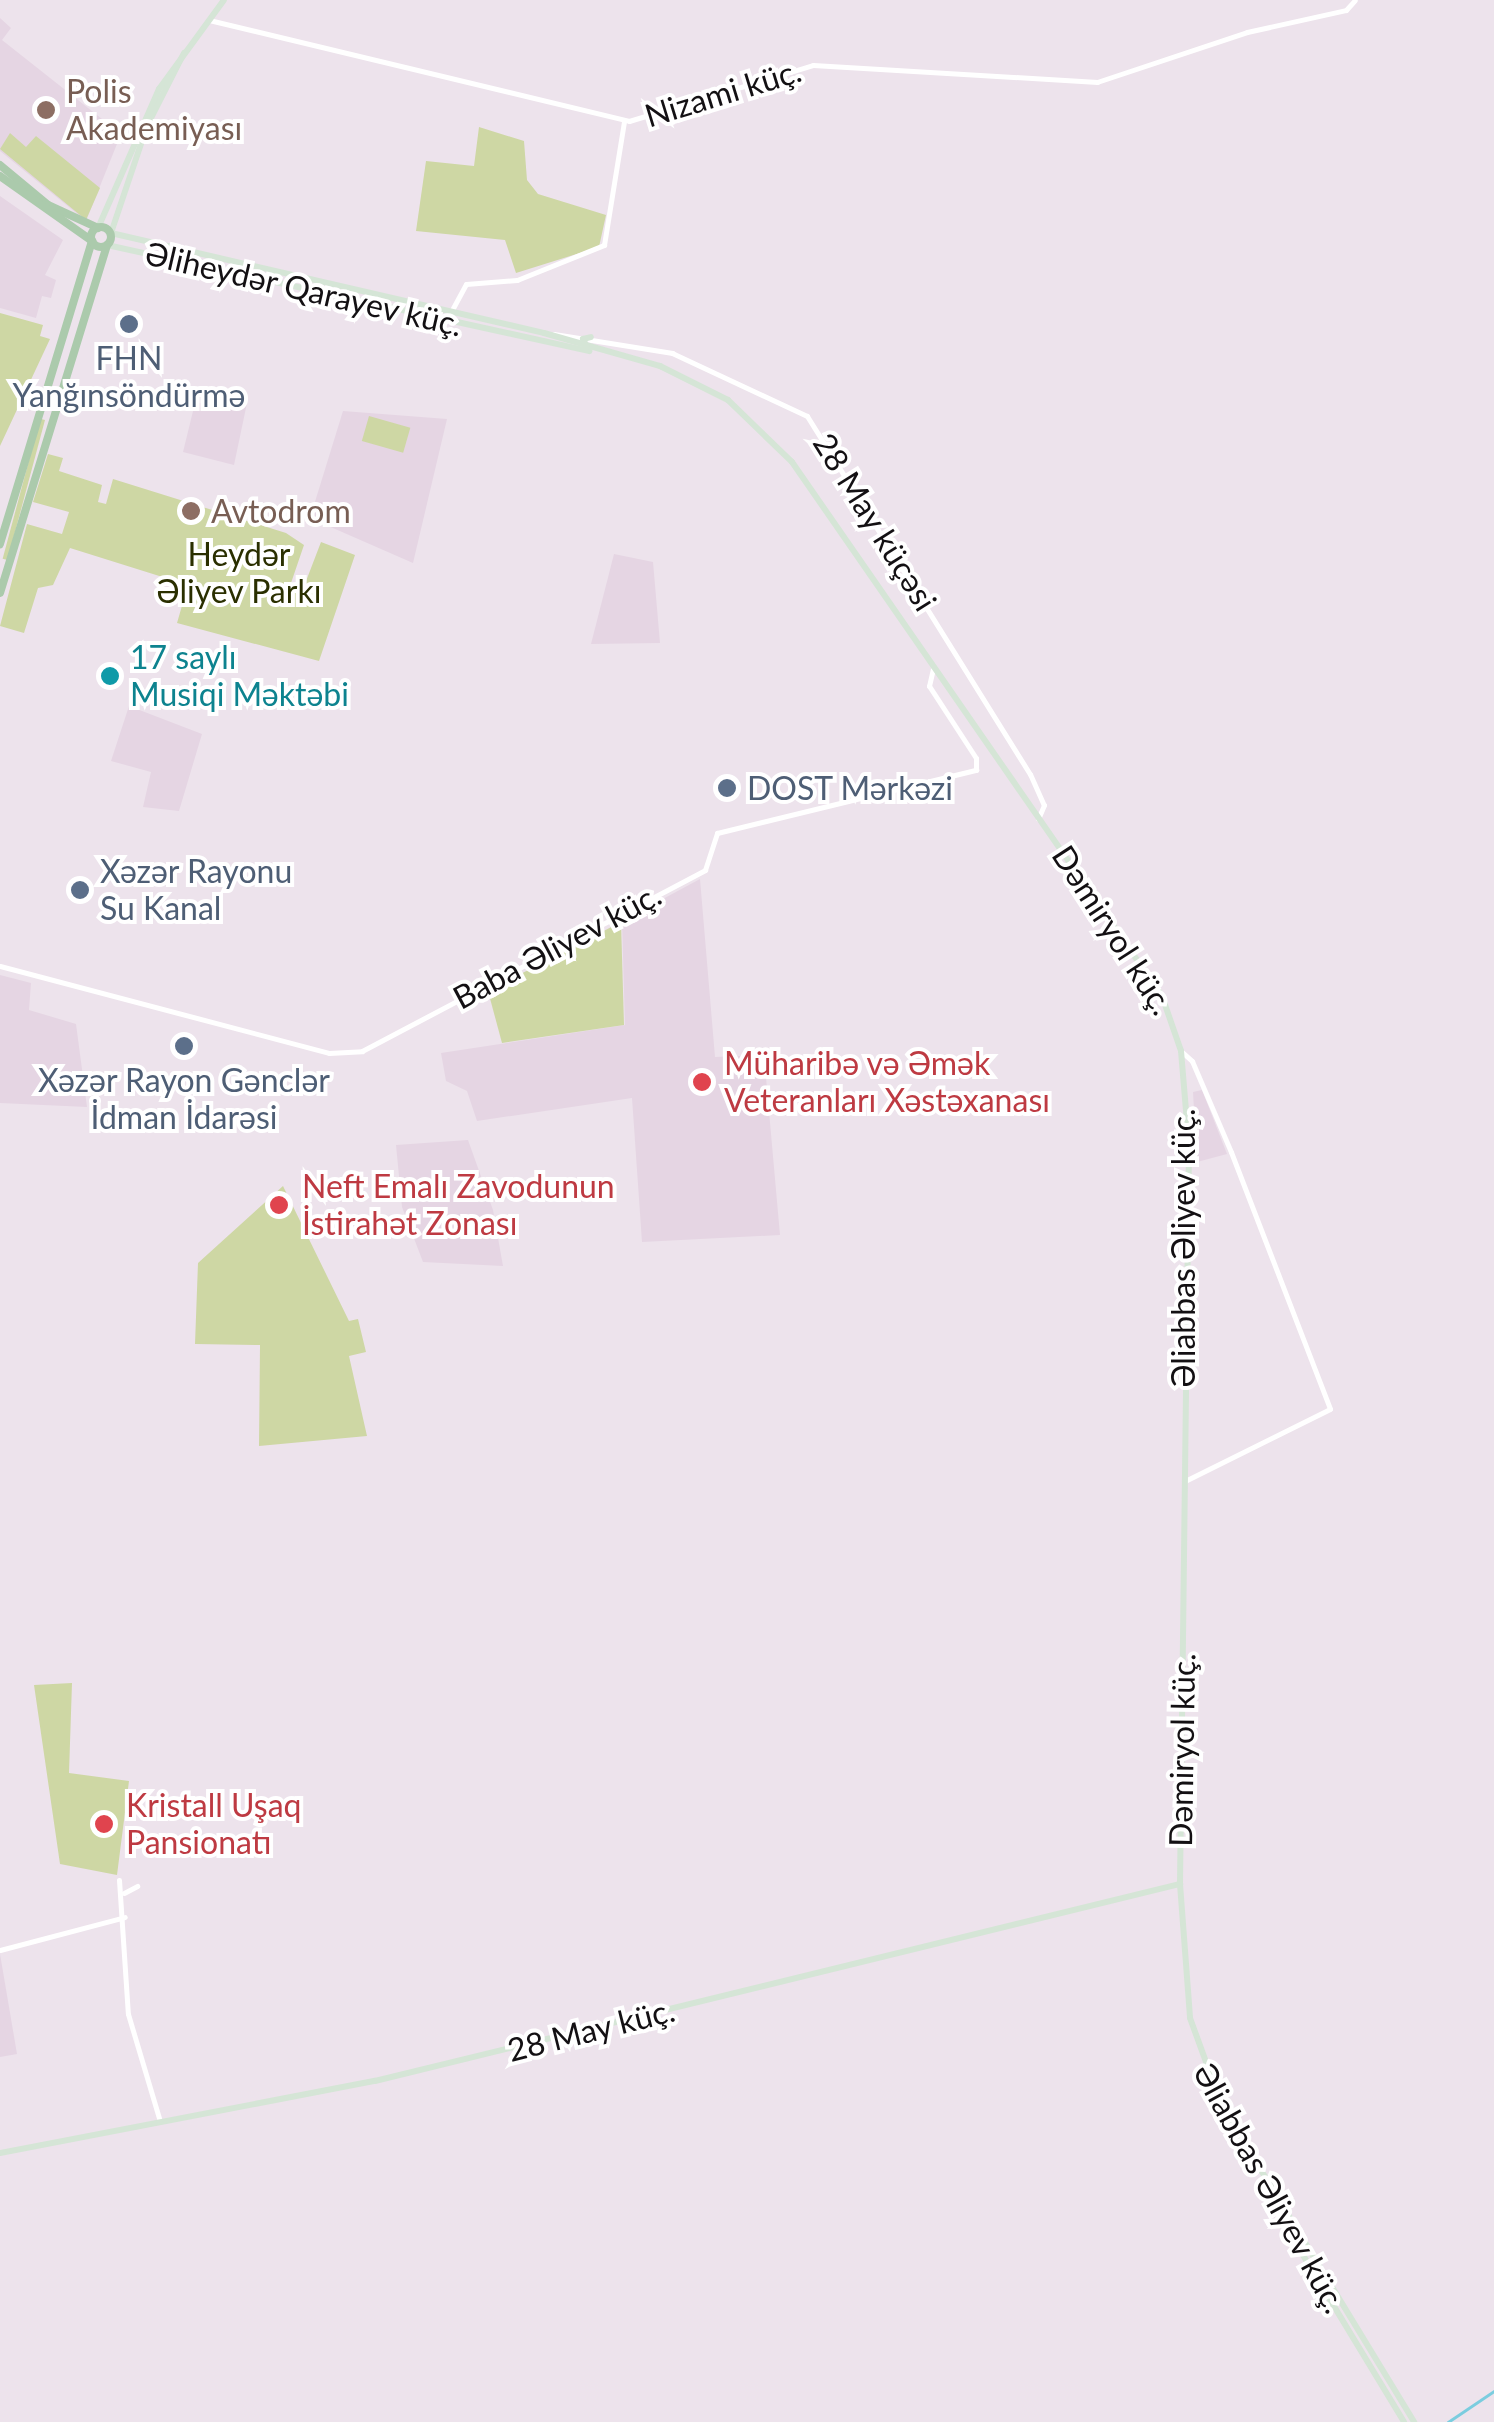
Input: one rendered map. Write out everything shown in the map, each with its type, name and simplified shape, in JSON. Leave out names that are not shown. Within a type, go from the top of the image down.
[{"type":"main road","points":[[0,544],[92,241],[141,122],[184,53],[224,0]]},
{"type":"main road","points":[[0,593],[4,565],[54,419],[110,233],[148,126],[184,53]]},
{"type":"main road","points":[[0,165],[48,206],[110,233]]},
{"type":"main road","points":[[0,176],[92,241],[107,245]]},
{"type":"main road","name":"Əliheydər Qarayev küç.","points":[[110,233],[209,263]]},
{"type":"main road","name":"Əliheydər Qarayev küç.","points":[[107,245],[544,333]]},
{"type":"main road","name":"Əliheydər Qarayev küç.","points":[[448,316],[501,333]]},
{"type":"main road","points":[[63,328],[79,333]]},
{"type":"main road","points":[[501,333],[544,333]]},
{"type":"main road","name":"Əliabbas Əliyev küç.","points":[[501,333],[660,368],[739,412],[785,457],[1150,980],[1181,1072],[1179,1884],[1185,2008],[1199,2063],[1404,2422]]},
{"type":"main road","name":"Dəmiryol küç.","points":[[544,333],[685,376],[770,436],[1152,978],[1181,1052],[1189,1165],[1179,1884]]},
{"type":"main road","points":[[588,347],[583,341],[591,337]]},
{"type":"main road","points":[[37,414],[54,419]]},
{"type":"main road","name":"28 May küç.","points":[[0,2154],[159,2118],[410,2073],[1179,1884]]},
{"type":"main road","points":[[1342,2315],[1414,2422]]},
{"type":"street","name":"Nizami küç.","points":[[209,20],[624,121],[813,65],[1097,82],[1355,1]]},
{"type":"street","name":"Əliheydər Qarayev küç.","points":[[448,316],[466,284],[512,281],[602,248],[624,121]]},
{"type":"street","name":"28 May küçəsi","points":[[544,333],[591,337],[675,354],[808,416],[1030,774],[1043,802],[1039,818]]},
{"type":"street","name":"Baba Əliyev küç.","points":[[0,966],[330,1053],[362,1052],[705,870],[717,833],[976,770],[976,758],[928,682],[933,669]]},
{"type":"street","points":[[1181,1052],[1231,1152],[1330,1408],[1185,1481]]},
{"type":"street","points":[[118,1880],[125,1917],[130,2021],[159,2118]]},
{"type":"street","points":[[123,1896],[137,1886]]},
{"type":"street","points":[[0,1950],[125,1917]]},
{"type":"shaded area","name":"Polis Akademiyası","points":[[0,18],[11,28],[2,40],[121,134],[86,221],[0,151]]},
{"type":"shaded area","points":[[0,196],[63,240],[45,275],[56,280],[51,298],[42,296],[36,318],[0,308]]},
{"type":"shaded area","points":[[195,403],[247,403],[234,465],[183,452]]},
{"type":"shaded area","points":[[343,411],[447,419],[413,563],[310,518]]},
{"type":"shaded area","points":[[614,554],[653,562],[660,643],[591,644]]},
{"type":"shaded area","points":[[129,706],[202,734],[179,811],[143,807],[151,772],[111,761]]},
{"type":"shaded area","points":[[700,879],[715,1057],[764,1055],[780,1235],[642,1242],[632,1098],[477,1121],[467,1091],[446,1081],[441,1053],[625,1025],[622,921]]},
{"type":"shaded area","points":[[0,975],[31,983],[29,1010],[76,1024],[87,1107],[0,1103]]},
{"type":"shaded area","points":[[1202,1090],[1227,1154],[1197,1162],[1193,1092]]},
{"type":"shaded area","points":[[468,1140],[493,1210],[503,1266],[423,1262],[402,1207],[396,1145]]},
{"type":"shaded area","points":[[0,1954],[17,2054],[0,2057]]},
{"type":"green space","points":[[479,127],[524,141],[527,180],[538,194],[606,215],[599,247],[516,273],[505,240],[416,231],[426,161],[474,166]]},
{"type":"green space","points":[[10,133],[26,147],[36,136],[100,188],[86,220],[0,149]]},
{"type":"green space","points":[[0,313],[43,325],[40,336],[50,339],[0,446]]},
{"type":"green space","points":[[369,416],[410,428],[403,453],[362,441]]},
{"type":"green space","points":[[40,419],[45,420],[7,560],[3,559]]},
{"type":"green space","name":"Heydər Əliyev Parkı","points":[[48,454],[63,458],[59,471],[102,485],[98,502],[106,504],[113,479],[286,533],[304,545],[291,583],[303,589],[321,542],[355,555],[319,661],[177,623],[188,585],[70,548],[53,585],[38,588],[24,633],[0,626],[27,524],[62,534],[69,512],[33,502]]},
{"type":"green space","points":[[621,922],[624,1025],[502,1043],[488,991]]},
{"type":"green space","points":[[283,1186],[349,1321],[358,1319],[366,1352],[349,1356],[367,1436],[259,1446],[260,1345],[195,1344],[198,1263]]},
{"type":"green space","points":[[72,1683],[69,1773],[129,1781],[117,1875],[60,1864],[34,1685]]},
{"type":"waterway","points":[[1448,2422],[1494,2391]]},
{"type":"place","name":"Polis Akademiyası","points":[[46,110]]},
{"type":"place","name":"FHN Yanğınsöndürmə","points":[[129,324]]},
{"type":"place","name":"Avtodrom","points":[[191,511]]},
{"type":"place","name":"17 saylı Musiqi Məktəbi","points":[[110,676]]},
{"type":"place","name":"DOST Mərkəzi","points":[[727,788]]},
{"type":"place","name":"Xəzər Rayonu Su Kanal","points":[[80,890]]},
{"type":"place","name":"Xəzər Rayon Gənclər İdman İdarəsi","points":[[184,1046]]},
{"type":"place","name":"Müharibə və Əmək Veteranları Xəstəxanası","points":[[702,1082]]},
{"type":"place","name":"Neft Emalı Zavodunun İstirahət Zonası","points":[[279,1205]]},
{"type":"place","name":"Kristall Uşaq Pansionatı","points":[[104,1824]]}]
